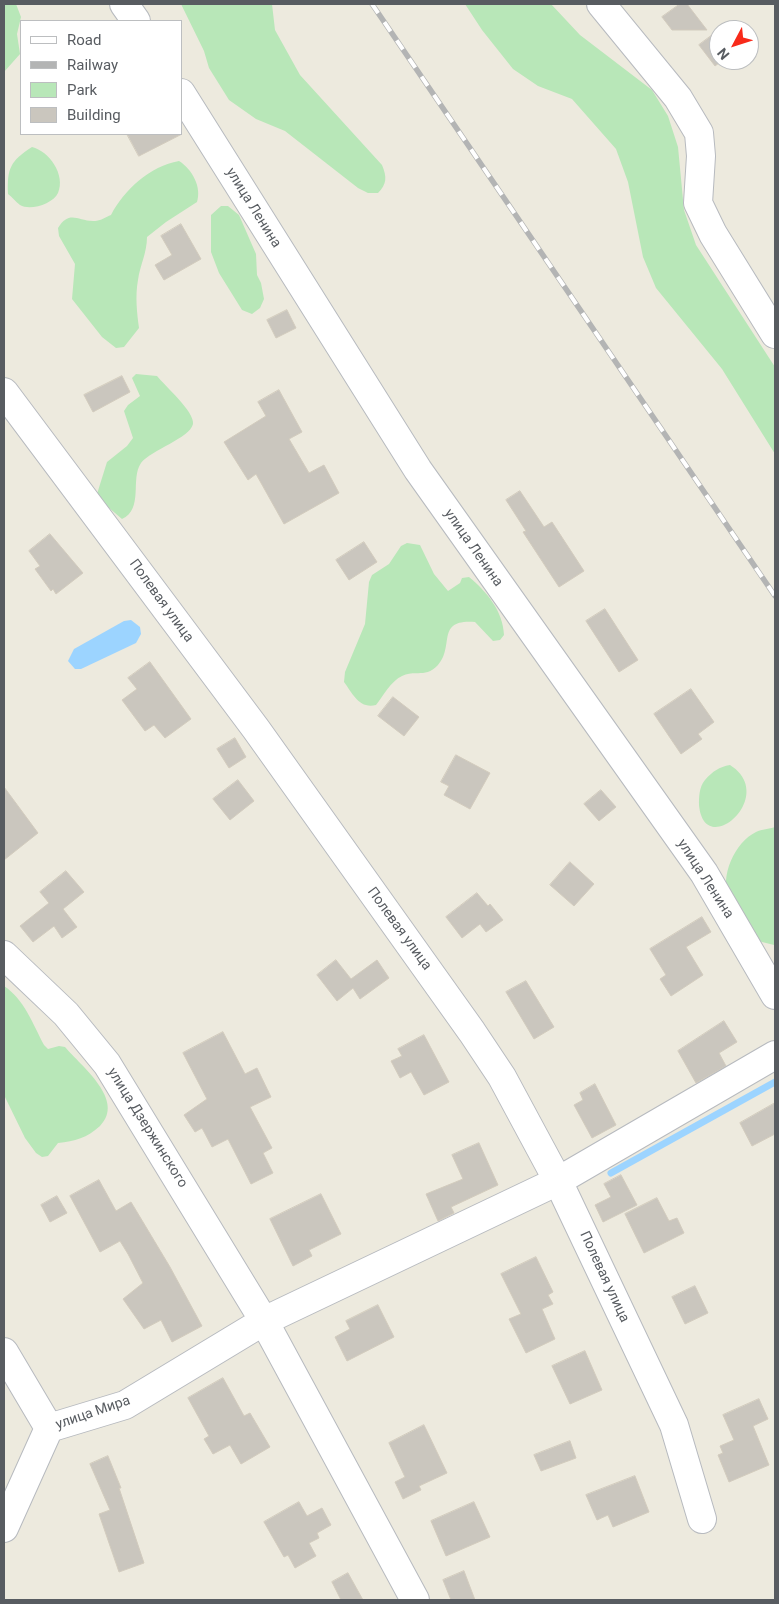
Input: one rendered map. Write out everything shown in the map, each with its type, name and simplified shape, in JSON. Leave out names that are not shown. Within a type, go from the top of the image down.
[{"type":"street","points":[[124,4],[135,20]]},
{"type":"street","points":[[601,4],[678,98],[699,133],[701,156],[698,203],[713,234],[775,334]]},
{"type":"street","name":"улица Ленина","points":[[182,95],[418,470],[704,873],[775,995]]},
{"type":"street","name":"Полевая улица","points":[[4,392],[244,713],[472,1032],[502,1077],[558,1181],[674,1425],[702,1519]]},
{"type":"street","name":"улица Дзержинского","points":[[4,955],[66,1014],[107,1064],[264,1321],[415,1600]]},
{"type":"street","name":"улица Мира","points":[[4,1352],[49,1428],[125,1405],[264,1321],[558,1181],[775,1055]]},
{"type":"street","points":[[4,1528],[49,1428]]},
{"type":"green space","points":[[4,4],[16,4],[21,17],[17,34],[20,54],[4,72]]},
{"type":"green space","points":[[181,4],[272,4],[275,30],[300,75],[382,165],[385,180],[383,187],[378,193],[368,193],[358,188],[285,131],[256,119],[229,100],[209,68],[204,51]]},
{"type":"green space","points":[[465,4],[551,4],[580,35],[652,90],[668,116],[678,147],[684,210],[696,245],[775,367],[775,454],[722,369],[656,288],[643,257],[628,182],[616,149],[572,99],[538,86],[513,69],[482,30]]},
{"type":"green space","points":[[32,147],[44,153],[50,159],[58,172],[60,186],[55,197],[46,203],[35,207],[24,207],[8,194],[8,178],[14,161]]},
{"type":"green space","points":[[179,161],[184,164],[195,179],[198,190],[197,202],[147,237],[137,286],[139,328],[124,347],[116,348],[102,337],[72,299],[75,264],[59,236],[58,228],[62,222],[70,218],[95,221],[111,215],[123,197],[139,180],[158,168]]},
{"type":"green space","points":[[221,206],[228,206],[239,215],[256,254],[257,275],[261,283],[264,299],[260,308],[252,314],[242,310],[219,273],[211,252],[211,215]]},
{"type":"green space","points":[[136,374],[157,376],[185,406],[193,424],[185,434],[153,453],[141,463],[136,477],[133,508],[122,519],[101,501],[97,494],[107,462],[127,446],[133,438],[124,411],[128,405],[140,396],[132,378]]},
{"type":"green space","points":[[407,543],[420,545],[434,574],[448,591],[460,583],[462,578],[469,577],[476,583],[497,610],[501,618],[504,635],[500,640],[493,641],[475,622],[463,622],[455,625],[450,629],[443,658],[438,665],[429,672],[411,673],[398,678],[376,705],[365,705],[357,700],[344,682],[345,672],[365,624],[369,582],[372,575],[389,564],[401,546]]},
{"type":"green space","points":[[730,765],[743,778],[747,792],[743,806],[735,818],[724,825],[713,827],[704,821],[699,805],[700,789],[705,780],[719,768]]},
{"type":"green space","points":[[775,827],[774,945],[758,941],[742,921],[729,899],[726,881],[731,861],[748,837],[761,830]]},
{"type":"green space","points":[[4,986],[23,1005],[44,1045],[48,1049],[59,1046],[65,1047],[90,1073],[105,1095],[108,1105],[107,1116],[100,1126],[80,1138],[58,1143],[48,1156],[42,1157],[36,1153],[25,1138],[4,1095]]},
{"type":"water","points":[[131,620],[140,627],[141,634],[136,643],[81,669],[75,669],[68,661],[74,649],[124,621]]},
{"type":"building","points":[[680,4],[687,4],[707,30],[672,30],[662,17]]},
{"type":"building","points":[[709,38],[709,58],[699,45]]},
{"type":"building","points":[[128,135],[180,135],[139,156]]},
{"type":"building","points":[[181,224],[201,259],[164,280],[155,265],[172,255],[161,236]]},
{"type":"building","points":[[287,310],[296,328],[276,338],[267,320]]},
{"type":"building","points":[[122,376],[130,392],[93,412],[84,395]]},
{"type":"building","points":[[279,390],[302,432],[289,439],[309,473],[324,465],[339,493],[284,524],[256,474],[248,480],[224,442],[266,416],[258,402]]},
{"type":"building","points":[[520,491],[544,527],[552,522],[584,571],[559,587],[523,532],[526,531],[506,500]]},
{"type":"building","points":[[50,534],[83,573],[56,594],[53,589],[51,591],[35,569],[40,566],[29,551]]},
{"type":"building","points":[[364,542],[377,562],[349,580],[336,560]]},
{"type":"building","points":[[605,609],[638,660],[619,672],[586,621]]},
{"type":"building","points":[[150,662],[191,719],[165,738],[154,725],[145,731],[122,700],[137,689],[128,678]]},
{"type":"building","points":[[691,689],[714,722],[698,734],[702,739],[681,754],[654,714]]},
{"type":"building","points":[[393,697],[419,717],[404,736],[378,716]]},
{"type":"building","points":[[235,738],[246,757],[229,768],[217,749]]},
{"type":"building","points":[[456,755],[490,773],[470,809],[444,795],[449,786],[441,782]]},
{"type":"building","points":[[238,780],[254,801],[230,820],[213,799]]},
{"type":"building","points":[[4,787],[38,833],[4,860]]},
{"type":"building","points":[[601,790],[616,807],[599,821],[584,804]]},
{"type":"building","points":[[570,862],[594,884],[574,906],[550,885]]},
{"type":"building","points":[[66,871],[84,892],[63,909],[77,927],[62,938],[54,926],[33,942],[20,926],[49,903],[40,892]]},
{"type":"building","points":[[477,893],[488,906],[490,904],[503,920],[486,932],[480,924],[462,938],[446,917]]},
{"type":"building","points":[[702,917],[711,932],[686,947],[703,975],[671,996],[660,979],[666,975],[650,949]]},
{"type":"building","points":[[336,960],[351,979],[377,960],[389,978],[360,999],[353,988],[337,1001],[317,975]]},
{"type":"building","points":[[526,981],[554,1027],[534,1039],[506,992]]},
{"type":"building","points":[[724,1021],[737,1042],[719,1053],[726,1066],[696,1083],[678,1051]]},
{"type":"building","points":[[223,1032],[245,1074],[257,1068],[271,1097],[250,1107],[272,1148],[263,1153],[273,1173],[251,1184],[228,1139],[212,1147],[202,1128],[195,1132],[184,1115],[207,1099],[183,1053]]},
{"type":"building","points":[[424,1035],[449,1082],[424,1095],[411,1072],[400,1078],[391,1061],[402,1056],[398,1049]]},
{"type":"building","points":[[595,1084],[616,1125],[592,1138],[574,1105],[583,1100],[580,1093]]},
{"type":"building","points":[[775,1103],[775,1134],[752,1146],[740,1123]]},
{"type":"building","points":[[479,1143],[498,1185],[451,1207],[454,1213],[438,1221],[426,1194],[463,1179],[452,1155]]},
{"type":"building","points":[[621,1175],[637,1205],[603,1222],[595,1205],[611,1197],[604,1184]]},
{"type":"building","points":[[99,1180],[116,1211],[131,1202],[170,1267],[202,1326],[172,1342],[161,1320],[144,1329],[123,1299],[143,1283],[128,1254],[120,1241],[100,1252],[70,1196]]},
{"type":"building","points":[[321,1194],[341,1234],[309,1250],[312,1256],[293,1266],[270,1219]]},
{"type":"building","points":[[57,1196],[67,1213],[50,1222],[41,1205]]},
{"type":"building","points":[[657,1198],[669,1221],[677,1218],[684,1233],[644,1253],[625,1214]]},
{"type":"building","points":[[536,1257],[553,1292],[548,1295],[553,1304],[542,1309],[555,1339],[526,1353],[509,1319],[521,1314],[501,1274]]},
{"type":"building","points":[[695,1286],[708,1313],[685,1324],[672,1297]]},
{"type":"building","points":[[378,1305],[394,1337],[347,1361],[335,1337],[350,1329],[346,1321]]},
{"type":"building","points":[[585,1351],[602,1390],[570,1404],[552,1366]]},
{"type":"building","points":[[223,1378],[244,1416],[250,1413],[270,1447],[241,1464],[230,1445],[213,1454],[204,1439],[209,1436],[188,1398]]},
{"type":"building","points":[[759,1399],[768,1419],[753,1426],[769,1465],[729,1482],[718,1455],[723,1453],[720,1446],[734,1440],[723,1415]]},
{"type":"building","points":[[424,1425],[447,1473],[419,1486],[421,1490],[403,1499],[395,1482],[405,1477],[389,1443]]},
{"type":"building","points":[[570,1441],[576,1458],[541,1471],[534,1455]]},
{"type":"building","points":[[108,1456],[121,1488],[119,1488],[144,1563],[119,1572],[99,1514],[110,1510],[90,1464]]},
{"type":"building","points":[[635,1476],[649,1512],[613,1527],[608,1515],[597,1520],[586,1495]]},
{"type":"building","points":[[299,1502],[307,1516],[322,1508],[331,1525],[317,1533],[319,1538],[309,1543],[316,1556],[295,1568],[288,1555],[284,1557],[264,1522]]},
{"type":"building","points":[[474,1502],[490,1537],[446,1556],[431,1521]]},
{"type":"building","points":[[464,1571],[475,1600],[451,1600],[443,1580]]},
{"type":"building","points":[[348,1573],[363,1600],[341,1600],[332,1582]]},
{"type":"waterway","points":[[611,1173],[775,1082]]},
{"type":"railway","points":[[372,4],[775,596]]}]
